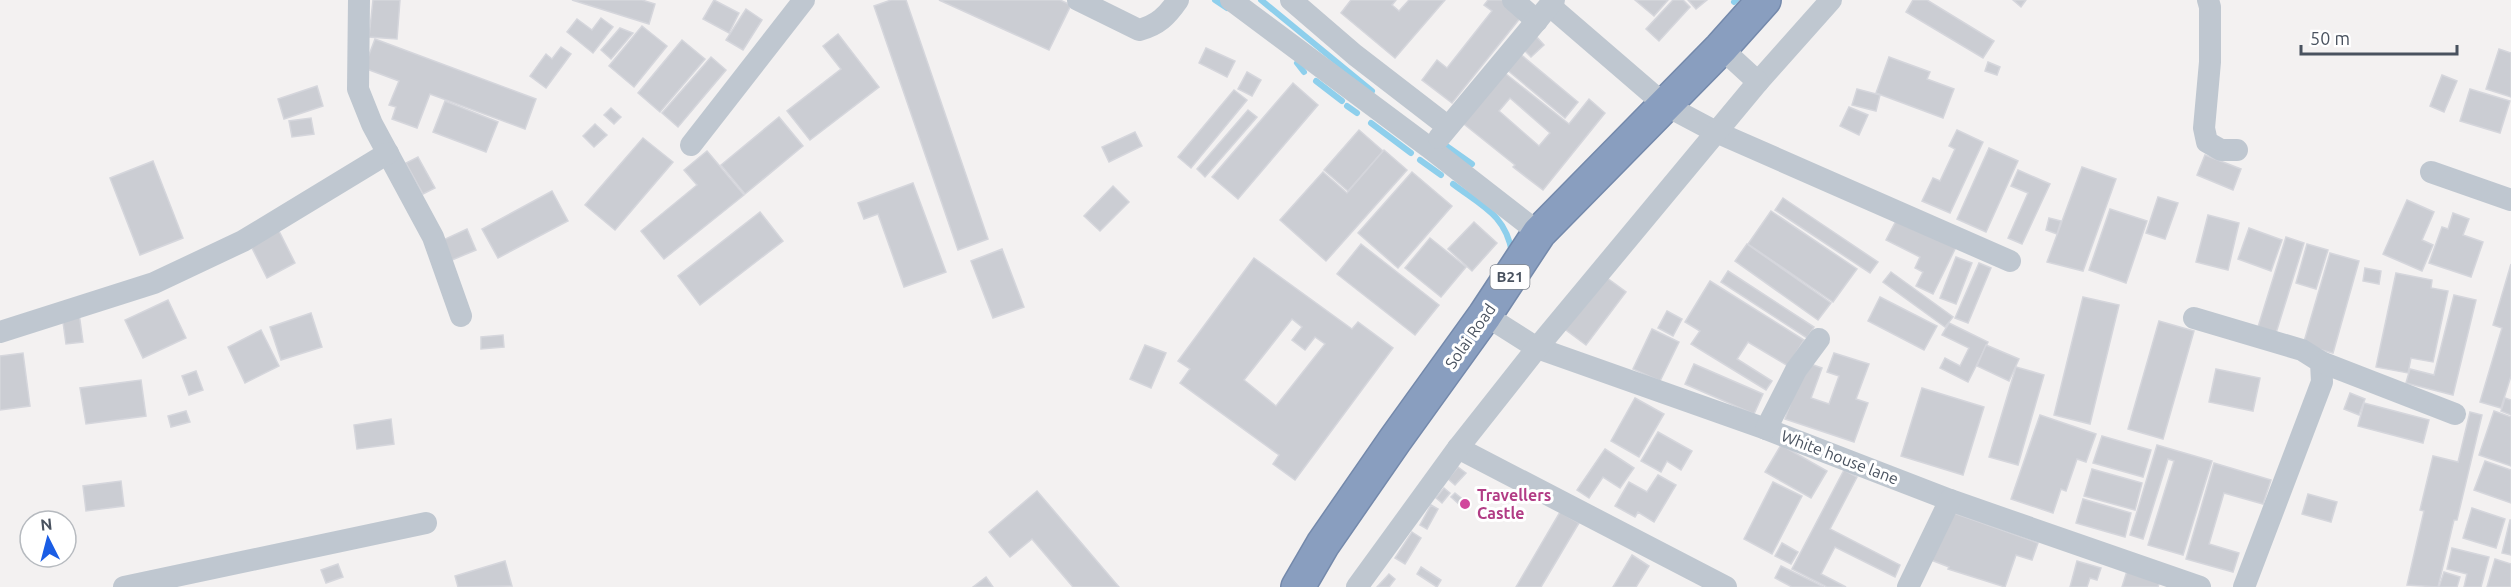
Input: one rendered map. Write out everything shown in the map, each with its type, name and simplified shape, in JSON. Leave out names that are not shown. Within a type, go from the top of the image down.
[{"type":"highway","name":"Solai Road","points":[[1298,587],[1323,544],[1485,315],[1539,233],[1764,0]]},
{"type":"street","points":[[359,0],[358,89],[372,124],[433,237],[461,316]]},
{"type":"street","points":[[691,145],[804,0]]},
{"type":"street","points":[[1078,0],[1139,30],[1155,26],[1178,0]]},
{"type":"street","points":[[1231,0],[1431,148],[1539,233]]},
{"type":"street","points":[[1291,0],[1355,55],[1447,126]]},
{"type":"street","points":[[1513,0],[1547,9],[1665,105],[1716,132],[2010,261]]},
{"type":"street","points":[[1356,587],[1458,448],[1537,348],[1758,82],[1831,0]]},
{"type":"street","points":[[2208,0],[2211,7],[2210,62],[2204,128],[2207,142],[2221,150],[2237,150]]},
{"type":"street","points":[[1431,148],[1447,126],[1547,9]]},
{"type":"street","points":[[1720,48],[1758,82]]},
{"type":"street","points":[[0,332],[154,284],[243,241],[388,153]]},
{"type":"street","points":[[2431,172],[2511,200]]},
{"type":"street","name":"White house lane","points":[[1485,315],[1537,348],[1766,429],[1950,500],[2200,587]]},
{"type":"street","points":[[2194,318],[2302,350],[2320,362],[2455,414]]},
{"type":"street","points":[[1766,429],[1796,370],[1819,339]]},
{"type":"street","points":[[2244,587],[2322,382],[2320,362]]},
{"type":"street","points":[[1458,448],[1726,587]]},
{"type":"street","points":[[1908,587],[1950,500]]},
{"type":"street","points":[[124,587],[426,523]]},
{"type":"building","points":[[373,0],[400,0],[397,39],[369,37]]},
{"type":"building","points":[[572,0],[642,0],[655,4],[649,24]]},
{"type":"building","points":[[714,0],[739,13],[729,33],[703,19]]},
{"type":"building","points":[[891,0],[906,0],[988,239],[958,250],[874,6]]},
{"type":"building","points":[[939,0],[1060,0],[1071,5],[1049,50]]},
{"type":"building","points":[[1351,0],[1396,0],[1392,5],[1399,11],[1409,0],[1445,0],[1395,58],[1341,13]]},
{"type":"building","points":[[1488,0],[1508,0],[1525,12],[1452,103],[1422,80],[1437,60],[1447,68],[1492,11],[1484,5]]},
{"type":"building","points":[[1635,0],[1668,0],[1654,16]]},
{"type":"building","points":[[1673,0],[1683,0],[1690,7],[1659,41],[1646,29]]},
{"type":"building","points":[[1688,0],[1707,0],[1696,9]]},
{"type":"building","points":[[1913,0],[1927,0],[1994,41],[1983,58],[1906,12]]},
{"type":"building","points":[[2013,0],[2026,0],[2021,7]]},
{"type":"building","points":[[746,9],[762,20],[743,50],[726,40]]},
{"type":"building","points":[[601,18],[613,27],[593,53],[567,32],[577,19],[592,30]]},
{"type":"building","points":[[642,26],[667,46],[634,87],[609,66]]},
{"type":"building","points":[[620,28],[633,33],[611,59],[601,50]]},
{"type":"building","points":[[838,34],[879,87],[810,140],[787,111],[841,69],[823,46]]},
{"type":"building","points":[[1535,35],[1544,45],[1531,57],[1522,48]]},
{"type":"building","points":[[375,39],[536,99],[525,129],[430,94],[417,128],[392,119],[396,107],[389,105],[399,81],[364,68]]},
{"type":"building","points":[[682,40],[705,59],[660,112],[638,93]]},
{"type":"building","points":[[561,47],[571,54],[546,88],[530,76],[546,54],[552,59]]},
{"type":"building","points":[[1206,48],[1235,61],[1227,77],[1199,63]]},
{"type":"building","points":[[2499,49],[2511,53],[2511,97],[2486,89]]},
{"type":"building","points":[[1519,53],[1578,102],[1565,118],[1506,69]]},
{"type":"building","points":[[711,57],[726,70],[678,127],[662,113]]},
{"type":"building","points":[[1889,57],[1930,72],[1927,79],[1954,89],[1943,118],[1876,93]]},
{"type":"building","points":[[1988,62],[2000,67],[1997,75],[1985,71]]},
{"type":"building","points":[[1501,70],[1569,124],[1589,99],[1605,113],[1543,190],[1460,121]],"holes":[[[1510,98],[1550,133],[1539,146],[1499,111]]]},
{"type":"building","points":[[1247,72],[1261,80],[1252,96],[1238,89]]},
{"type":"building","points":[[2442,75],[2457,81],[2444,112],[2430,106]]},
{"type":"building","points":[[1293,83],[1318,105],[1238,199],[1212,177]]},
{"type":"building","points":[[317,86],[323,106],[284,119],[278,99]]},
{"type":"building","points":[[1857,89],[1880,95],[1876,111],[1852,105]]},
{"type":"building","points":[[2470,89],[2510,101],[2500,133],[2460,121]]},
{"type":"building","points":[[1234,90],[1247,100],[1191,168],[1178,157]]},
{"type":"building","points":[[445,101],[498,122],[486,152],[433,132]]},
{"type":"building","points":[[1849,107],[1868,115],[1859,135],[1840,126]]},
{"type":"building","points":[[611,108],[621,117],[614,124],[604,115]]},
{"type":"building","points":[[1248,110],[1257,117],[1205,177],[1197,169]]},
{"type":"building","points":[[779,117],[803,146],[745,194],[721,165]]},
{"type":"building","points":[[311,118],[314,134],[292,137],[289,121]]},
{"type":"building","points":[[595,124],[607,135],[594,147],[583,136]]},
{"type":"building","points":[[1359,130],[1383,151],[1348,191],[1324,170]]},
{"type":"building","points":[[1957,130],[1983,142],[1950,213],[1922,201],[1933,178],[1940,181],[1955,149],[1949,146]]},
{"type":"building","points":[[1135,132],[1142,146],[1109,162],[1102,147]]},
{"type":"building","points":[[643,138],[673,162],[615,230],[585,205]]},
{"type":"building","points":[[1989,148],[2018,161],[1986,232],[1957,219]]},
{"type":"building","points":[[1384,150],[1407,170],[1326,261],[1280,220],[1323,172],[1347,193]]},
{"type":"building","points":[[707,151],[744,195],[664,259],[641,231],[697,185],[684,170]]},
{"type":"building","points":[[2205,155],[2241,169],[2233,190],[2197,175]]},
{"type":"building","points":[[418,157],[435,188],[423,194],[406,163]]},
{"type":"building","points":[[153,161],[183,238],[140,255],[110,178]]},
{"type":"building","points":[[2082,167],[2116,179],[2083,271],[2047,262]]},
{"type":"building","points":[[2018,170],[2050,184],[2022,244],[2008,238],[2028,193],[2011,186]]},
{"type":"building","points":[[1412,172],[1452,206],[1398,268],[1358,233]]},
{"type":"building","points":[[913,183],[946,272],[904,287],[878,214],[864,219],[858,203]]},
{"type":"building","points":[[1113,186],[1129,202],[1100,231],[1084,216]]},
{"type":"building","points":[[552,191],[568,221],[498,258],[482,229]]},
{"type":"building","points":[[2158,197],[2178,203],[2165,239],[2146,233]]},
{"type":"building","points":[[1783,198],[1878,262],[1870,273],[1775,210]]},
{"type":"building","points":[[2407,200],[2434,212],[2422,240],[2433,245],[2422,271],[2383,254]]},
{"type":"building","points":[[2110,209],[2147,221],[2126,283],[2089,270]]},
{"type":"building","points":[[1771,211],[1857,269],[1833,302],[1748,244]]},
{"type":"building","points":[[760,212],[783,241],[700,305],[678,276]]},
{"type":"building","points":[[2453,213],[2469,219],[2463,235],[2483,242],[2471,277],[2429,263],[2442,227],[2448,229]]},
{"type":"building","points":[[2208,215],[2239,223],[2228,270],[2196,262]]},
{"type":"building","points":[[2049,218],[2061,221],[2057,234],[2046,230]]},
{"type":"building","points":[[1897,219],[1956,247],[1933,294],[1916,286],[1923,272],[1915,268],[1920,257],[1886,240]]},
{"type":"building","points":[[1474,222],[1497,243],[1472,271],[1448,249]]},
{"type":"building","points":[[2249,228],[2282,240],[2271,271],[2238,259]]},
{"type":"building","points":[[278,229],[295,263],[267,278],[250,244]]},
{"type":"building","points":[[467,229],[476,250],[452,260],[443,240]]},
{"type":"building","points":[[2286,237],[2304,243],[2276,333],[2258,327]]},
{"type":"building","points":[[1430,238],[1466,267],[1441,297],[1405,268]]},
{"type":"building","points":[[1361,244],[1439,305],[1415,335],[1337,274]]},
{"type":"building","points":[[1747,244],[1831,303],[1818,320],[1735,261]]},
{"type":"building","points":[[2307,244],[2328,250],[2316,289],[2296,283]]},
{"type":"building","points":[[1002,249],[1024,307],[993,318],[971,261]]},
{"type":"building","points":[[2330,253],[2359,261],[2333,353],[2303,345]]},
{"type":"building","points":[[1956,257],[1972,263],[1956,304],[1940,298]]},
{"type":"building","points":[[1254,258],[1352,329],[1358,322],[1393,348],[1295,480],[1273,464],[1279,455],[1180,383],[1190,369],[1178,361]],"holes":[[[1292,319],[1302,327],[1292,340],[1305,350],[1315,337],[1325,344],[1276,406],[1244,380]]]},
{"type":"building","points":[[1979,263],[1991,268],[1968,323],[1955,318]]},
{"type":"building","points":[[2511,264],[2511,376],[2501,408],[2480,402],[2502,328],[2493,325]]},
{"type":"building","points":[[2365,268],[2381,271],[2379,284],[2363,281]]},
{"type":"building","points":[[1728,271],[1814,327],[1807,338],[1721,282]]},
{"type":"building","points":[[1891,272],[1953,317],[1945,327],[1883,282]]},
{"type":"building","points":[[2396,273],[2432,280],[2431,288],[2448,291],[2433,362],[2411,358],[2408,373],[2376,367]]},
{"type":"building","points":[[1603,275],[1626,292],[1586,345],[1562,327]]},
{"type":"building","points":[[1710,281],[1804,340],[1788,366],[1748,342],[1737,359],[1772,381],[1766,390],[1691,344],[1700,331],[1685,322]]},
{"type":"building","points":[[2454,295],[2476,300],[2453,395],[2406,383],[2410,369],[2434,375]]},
{"type":"building","points":[[1880,297],[1937,326],[1924,350],[1868,321]]},
{"type":"building","points":[[2083,297],[2119,305],[2090,424],[2054,415]]},
{"type":"building","points":[[168,300],[186,338],[143,358],[125,320]]},
{"type":"building","points":[[1667,311],[1682,319],[1673,336],[1658,328]]},
{"type":"building","points":[[79,313],[83,342],[66,344],[62,315]]},
{"type":"building","points":[[311,313],[322,347],[281,360],[270,327]]},
{"type":"building","points":[[2159,321],[2194,331],[2163,439],[2128,429]]},
{"type":"building","points":[[1949,323],[1988,342],[1968,382],[1940,368],[1945,358],[1960,366],[1969,348],[1942,335]]},
{"type":"building","points":[[1652,329],[1679,342],[1660,381],[1633,369]]},
{"type":"building","points":[[261,330],[279,366],[245,383],[228,347]]},
{"type":"building","points":[[503,335],[504,347],[481,349],[481,337]]},
{"type":"building","points":[[1145,345],[1166,353],[1151,388],[1130,379]]},
{"type":"building","points":[[1986,345],[2019,359],[2009,381],[1977,366]]},
{"type":"building","points":[[23,353],[30,406],[0,410],[0,356]]},
{"type":"building","points":[[1834,353],[1869,364],[1856,399],[1868,403],[1854,442],[1785,419],[1805,362],[1822,368],[1811,398],[1829,404],[1839,376],[1827,372]]},
{"type":"building","points":[[1694,364],[1763,394],[1754,414],[1685,384]]},
{"type":"building","points":[[2016,367],[2044,375],[2018,465],[1989,457]]},
{"type":"building","points":[[2216,369],[2260,378],[2253,411],[2209,402]]},
{"type":"building","points":[[196,371],[203,390],[189,395],[182,376]]},
{"type":"building","points":[[141,380],[146,416],[86,424],[80,388]]},
{"type":"building","points":[[1922,388],[1984,407],[1963,475],[1901,456]]},
{"type":"building","points":[[2350,393],[2365,399],[2359,415],[2344,409]]},
{"type":"building","points":[[1635,398],[1664,414],[1639,457],[1611,441]]},
{"type":"building","points":[[2505,398],[2511,400],[2511,415],[2501,411]]},
{"type":"building","points":[[2364,403],[2429,420],[2423,443],[2358,426]]},
{"type":"building","points":[[186,411],[190,422],[171,427],[168,416]]},
{"type":"building","points":[[2494,411],[2511,417],[2511,466],[2479,455]]},
{"type":"building","points":[[2470,412],[2482,415],[2457,520],[2454,520],[2438,587],[2407,585],[2424,511],[2420,510],[2433,456],[2458,462]]},
{"type":"building","points":[[2040,415],[2096,434],[2086,462],[2077,459],[2066,491],[2061,489],[2053,513],[2011,499]]},
{"type":"building","points":[[391,419],[394,444],[357,449],[354,425]]},
{"type":"building","points":[[1658,432],[1692,451],[1681,470],[1667,461],[1661,472],[1641,461]]},
{"type":"building","points":[[2102,436],[2151,450],[2143,477],[2093,463]]},
{"type":"building","points":[[1781,445],[1827,471],[1811,498],[1765,472]]},
{"type":"building","points":[[2157,445],[2212,461],[2183,555],[2148,545],[2174,461],[2168,459],[2143,539],[2130,535]]},
{"type":"building","points":[[1605,449],[1634,468],[1620,488],[1603,477],[1589,498],[1577,490]]},
{"type":"building","points":[[2485,461],[2511,470],[2511,503],[2474,490]]},
{"type":"building","points":[[2214,463],[2271,480],[2263,504],[2224,493],[2209,544],[2239,553],[2233,572],[2186,559]]},
{"type":"building","points":[[1458,467],[1466,473],[1455,485],[1448,479]]},
{"type":"building","points":[[2092,469],[2142,483],[2135,510],[2084,496]]},
{"type":"building","points":[[1844,470],[1857,477],[1830,529],[1900,565],[1895,577],[1835,547],[1821,574],[1846,587],[1827,587],[1792,569]]},
{"type":"building","points":[[1658,475],[1676,485],[1654,522],[1638,512],[1635,517],[1615,506],[1629,482],[1647,492]]},
{"type":"building","points":[[121,481],[124,506],[86,511],[83,486]]},
{"type":"building","points":[[1773,482],[1802,496],[1772,554],[1744,539]]},
{"type":"building","points":[[1444,488],[1450,493],[1442,503],[1436,498]]},
{"type":"building","points":[[1037,491],[1119,587],[1073,587],[1032,539],[1010,557],[989,532]]},
{"type":"building","points":[[1455,493],[1465,501],[1461,506],[1451,497]]},
{"type":"building","points":[[2308,494],[2337,502],[2331,522],[2302,514]]},
{"type":"building","points":[[2083,499],[2131,513],[2125,537],[2076,523]]},
{"type":"building","points":[[1431,505],[1438,509],[1427,529],[1420,525]]},
{"type":"building","points":[[2472,508],[2505,519],[2496,548],[2463,538]]},
{"type":"building","points":[[1948,511],[2038,543],[2032,560],[2016,555],[2005,587],[1948,569],[1949,567],[1931,560]]},
{"type":"building","points":[[1560,512],[1579,523],[1541,587],[1516,587]]},
{"type":"building","points":[[2511,520],[2511,555],[2502,553]]},
{"type":"building","points":[[1412,532],[1421,538],[1405,564],[1395,558]]},
{"type":"building","points":[[1782,543],[1798,552],[1791,564],[1775,556]]},
{"type":"building","points":[[2452,548],[2489,557],[2481,587],[2464,587],[2467,574],[2447,569]]},
{"type":"building","points":[[1632,555],[1649,566],[1636,587],[1613,587]]},
{"type":"building","points":[[2495,559],[2511,564],[2511,587],[2487,587]]},
{"type":"building","points":[[505,561],[512,586],[458,587],[455,576]]},
{"type":"building","points":[[2077,561],[2101,568],[2097,580],[2090,578],[2087,587],[2070,587]]},
{"type":"building","points":[[338,564],[343,577],[326,583],[321,570]]},
{"type":"building","points":[[1781,566],[1824,587],[1792,587],[1775,578]]},
{"type":"building","points":[[1421,567],[1441,580],[1437,587],[1417,574]]},
{"type":"building","points":[[2127,571],[2160,581],[2158,587],[2122,587]]},
{"type":"building","points":[[2444,572],[2460,577],[2457,587],[2439,587]]},
{"type":"building","points":[[1389,574],[1395,579],[1389,587],[1377,587]]},
{"type":"building","points":[[986,577],[993,587],[973,587]]},
{"type":"waterway","points":[[1215,0],[1227,8]]},
{"type":"waterway","points":[[1261,0],[1372,91]]},
{"type":"waterway","points":[[1297,63],[1304,72]]},
{"type":"waterway","points":[[1316,81],[1342,101]]},
{"type":"waterway","points":[[1347,106],[1357,113]]},
{"type":"waterway","points":[[1371,123],[1411,153]]},
{"type":"waterway","points":[[1445,145],[1472,164]]},
{"type":"waterway","points":[[1420,160],[1441,175]]},
{"type":"waterway","points":[[1453,184],[1483,205],[1498,220],[1509,240],[1512,253]]},
{"type":"place","name":"Travellers Castle","points":[[1465,504]]}]
